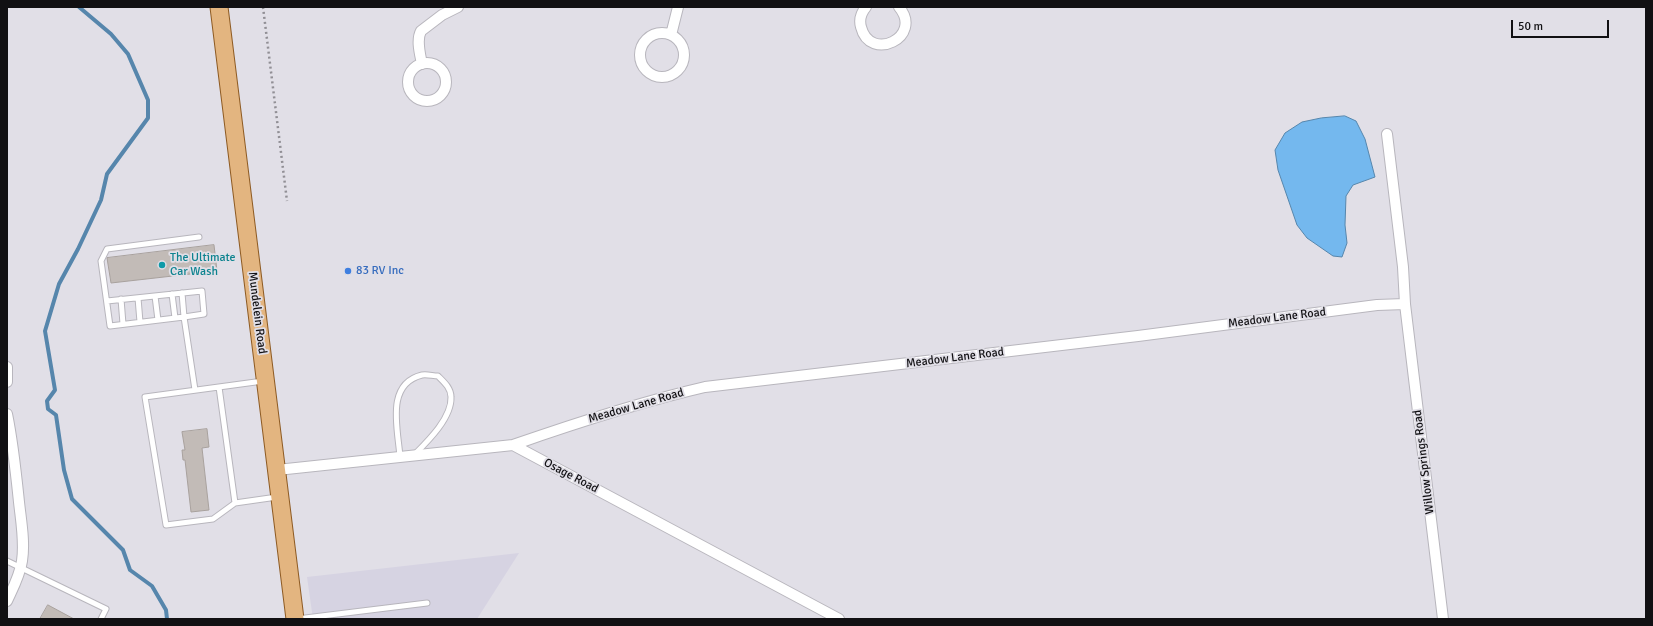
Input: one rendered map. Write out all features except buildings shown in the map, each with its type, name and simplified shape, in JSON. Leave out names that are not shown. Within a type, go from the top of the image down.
[{"type":"main road","name":"Mundelein Road","points":[[219,7],[295,619]]},
{"type":"street","points":[[422,64],[419,34],[442,15],[458,7]]},
{"type":"street","points":[[671,35],[678,7]]},
{"type":"street","points":[[866,7],[861,17],[860,24],[862,32],[866,38],[873,43],[880,45],[888,44],[901,36],[905,22],[904,14],[899,7]]},
{"type":"street","points":[[664,33],[671,35],[677,39],[684,51],[681,65],[670,75],[663,77],[649,73],[644,68],[641,61],[641,47],[650,36],[664,33]]},
{"type":"street","name":"Willow Springs Road","points":[[1386,134],[1403,267],[1405,304],[1443,619]]},
{"type":"street","name":"Meadow Lane Road","points":[[513,445],[576,423],[668,396],[705,387],[1130,337],[1370,306],[1405,304]]},
{"type":"street","points":[[7,367],[7,382]]},
{"type":"street","points":[[7,414],[12,437],[23,537],[22,560],[18,577],[7,601]]},
{"type":"street","points":[[277,470],[513,445]]},
{"type":"street","name":"Osage Road","points":[[513,445],[839,619]]},
{"type":"lane","points":[[107,301],[202,290],[204,314],[110,326],[101,261],[107,250],[199,237]]},
{"type":"lane","points":[[182,293],[184,317],[195,390]]},
{"type":"lane","points":[[172,294],[175,318]]},
{"type":"lane","points":[[155,296],[158,320]]},
{"type":"lane","points":[[138,298],[140,322]]},
{"type":"lane","points":[[121,300],[123,324]]},
{"type":"lane","points":[[400,457],[395,406],[401,390],[408,382],[423,375],[438,376],[447,385],[451,397],[448,411],[434,435],[413,456]]},
{"type":"lane","points":[[266,381],[145,397],[166,525],[213,519],[234,503],[280,497]]},
{"type":"lane","points":[[219,387],[234,503]]},
{"type":"lane","points":[[7,561],[106,609],[101,619]]},
{"type":"lane","points":[[295,619],[427,603]]},
{"type":"path","points":[[263,7],[287,201]]},
{"type":"shaded area","points":[[519,553],[477,619],[313,619],[307,577]]},
{"type":"water","points":[[1345,116],[1356,121],[1365,139],[1375,177],[1353,185],[1346,196],[1345,225],[1347,243],[1342,257],[1333,256],[1307,238],[1297,225],[1278,170],[1275,150],[1285,133],[1302,122],[1321,118]]},
{"type":"waterway","points":[[79,7],[111,34],[128,54],[148,100],[148,118],[107,174],[101,200],[78,249],[59,284],[45,331],[55,390],[47,401],[48,409],[56,415],[64,470],[72,499],[123,550],[130,570],[152,586],[166,610],[167,619]]},
{"type":"place","name":"The Ultimate Car Wash","points":[[162,265]]},
{"type":"place","name":"83 RV Inc","points":[[348,271]]}]
